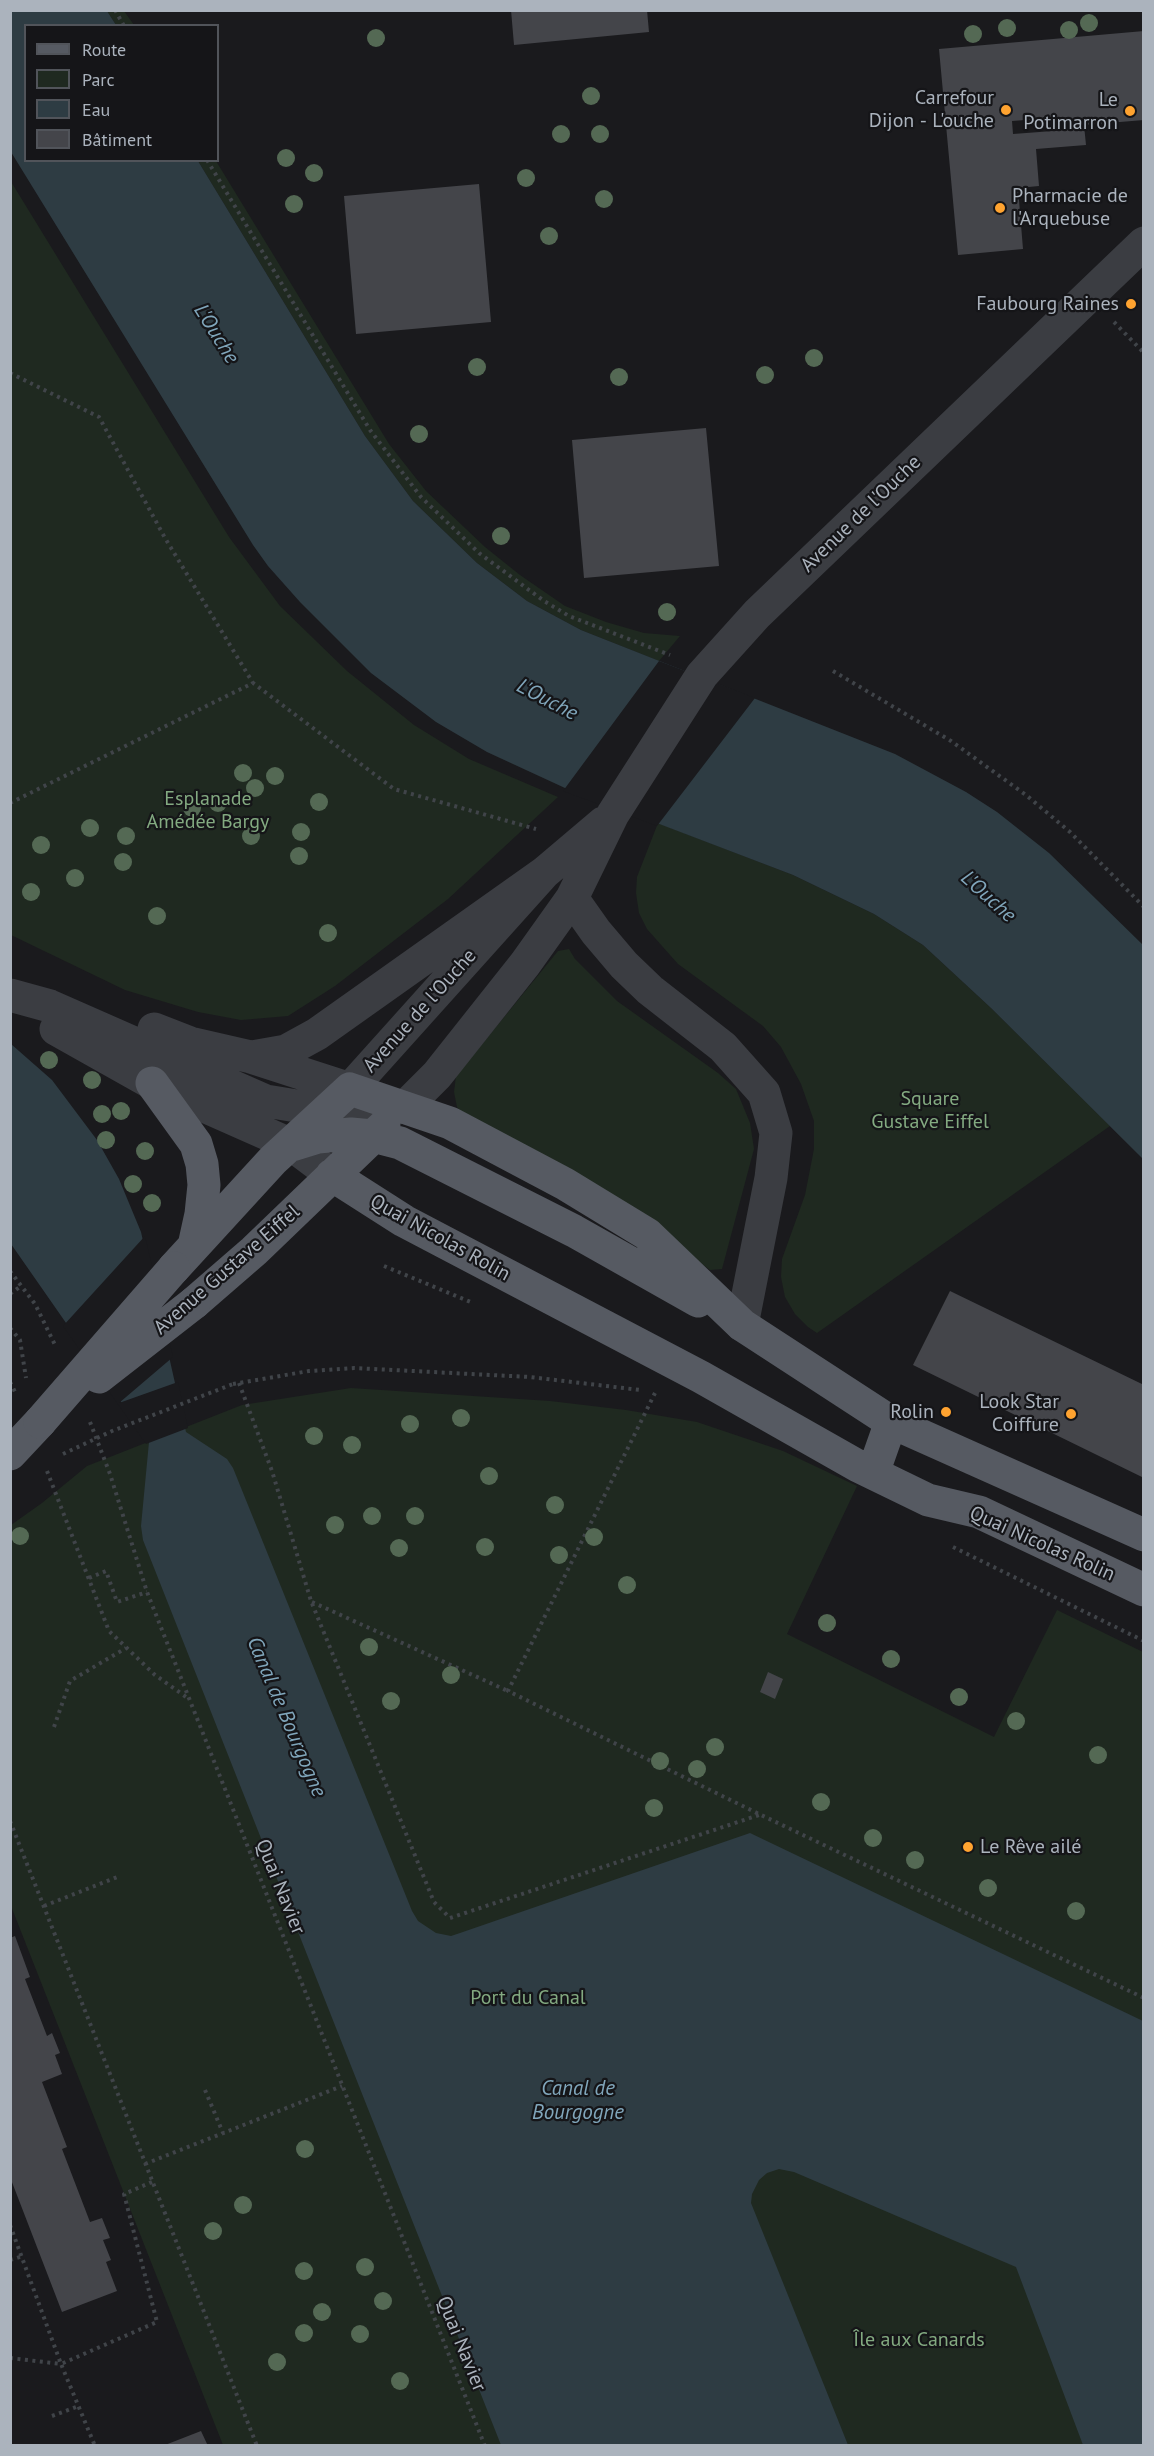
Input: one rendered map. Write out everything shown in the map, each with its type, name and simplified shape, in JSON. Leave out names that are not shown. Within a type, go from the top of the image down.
[{"type":"main road","points":[[152,1083],[196,1144],[202,1164],[204,1185],[201,1214],[184,1257]]},
{"type":"main road","points":[[339,1100],[405,1107],[459,1127],[565,1184],[646,1234],[742,1325]]},
{"type":"main road","name":"Avenue de l'Ouche","points":[[292,1144],[339,1100]]},
{"type":"main road","name":"Avenue Gustave Eiffel","points":[[40,1422],[194,1303],[254,1251],[405,1107]]},
{"type":"main road","points":[[292,1144],[318,1137],[351,1134],[373,1136],[400,1143],[574,1231],[742,1325],[891,1422],[1143,1535]]},
{"type":"main road","name":"Avenue Gustave Eiffel","points":[[10,1454],[184,1257],[273,1160],[292,1144]]},
{"type":"main road","name":"Quai Nicolas Rolin","points":[[332,1175],[404,1221],[701,1377],[873,1473],[928,1500],[979,1512],[1143,1590]]},
{"type":"main road","points":[[873,1473],[891,1422]]},
{"type":"street","name":"Avenue de l'Ouche","points":[[405,1107],[437,1075],[525,964],[572,898],[614,814],[702,675],[757,614],[1143,243]]},
{"type":"street","name":"Avenue de l'Ouche","points":[[251,1057],[286,1051],[306,1042],[544,873],[614,814]]},
{"type":"street","name":"Avenue de l'Ouche","points":[[339,1100],[544,873]]},
{"type":"street","points":[[572,898],[596,932],[624,965],[650,990],[723,1047],[764,1093],[776,1133],[771,1178],[742,1325]]},
{"type":"street","points":[[10,971],[190,1043],[251,1057],[339,1100]]},
{"type":"street","points":[[10,996],[50,1006],[266,1101],[339,1100]]},
{"type":"street","name":"Quai Nicolas Rolin","points":[[10,996],[43,1022],[152,1083],[292,1144],[332,1175]]},
{"type":"path","points":[[115,10],[123,24]]},
{"type":"path","points":[[208,162],[370,430],[421,497],[479,554],[544,601],[569,616],[671,655]]},
{"type":"path","points":[[10,374],[99,417],[165,538],[253,683],[394,789],[536,829]]},
{"type":"path","points":[[833,671],[951,741],[1026,795],[1070,832],[1143,907]]},
{"type":"path","points":[[10,803],[253,683]]},
{"type":"path","points":[[10,1271],[35,1304],[61,1356]]},
{"type":"path","points":[[10,1294],[21,1286]]},
{"type":"path","points":[[55,1459],[112,1431],[233,1384],[309,1371],[372,1369],[530,1377],[655,1392],[508,1691]]},
{"type":"path","points":[[239,1383],[272,1470],[311,1601],[434,1902],[450,1918],[759,1814]]},
{"type":"path","name":"Quai Navier","points":[[86,1411],[110,1474],[147,1592],[485,2445]]},
{"type":"path","points":[[44,1464],[109,1631],[155,1675],[190,1699]]},
{"type":"path","points":[[88,1578],[106,1571],[117,1602],[147,1592]]},
{"type":"path","points":[[311,1601],[508,1691],[1143,1998]]},
{"type":"path","points":[[54,1727],[70,1681],[126,1648]]},
{"type":"path","points":[[10,1821],[257,2445]]},
{"type":"path","points":[[44,1906],[120,1876]]},
{"type":"path","points":[[145,2164],[342,2085]]},
{"type":"path","points":[[206,2090],[223,2133]]},
{"type":"path","points":[[10,2358],[61,2364],[157,2322],[124,2194],[152,2182]]},
{"type":"path","points":[[10,2225],[61,2364],[95,2445]]},
{"type":"path","points":[[10,2260],[23,2256]]},
{"type":"path","points":[[52,2416],[79,2406]]},
{"type":"green space","points":[[107,11],[124,11],[133,24],[115,24]]},
{"type":"green space","points":[[199,162],[217,162],[389,444],[426,491],[485,547],[565,606],[606,622],[644,633],[680,636],[659,661],[581,630],[527,601],[477,563],[413,501],[365,436]]},
{"type":"green space","name":"Esplanade Amédée Bargy","points":[[10,180],[229,537],[280,606],[347,671],[414,725],[469,759],[558,797],[448,899],[335,986],[288,1016],[241,1020],[198,1012],[125,990],[11,935]]},
{"type":"green space","name":"Square Gustave Eiffel","points":[[658,823],[793,875],[874,914],[923,945],[991,1008],[1110,1126],[817,1333],[808,1327],[795,1314],[785,1297],[781,1277],[782,1259],[805,1195],[814,1149],[814,1121],[801,1084],[781,1047],[763,1026],[678,964],[647,929],[639,913],[636,893],[637,877]]},
{"type":"green space","points":[[569,949],[575,959],[617,1001],[718,1073],[736,1089],[750,1123],[754,1149],[722,1269],[710,1270],[645,1221],[470,1122],[457,1107],[454,1092],[456,1076],[558,951]]},
{"type":"green space","name":"Port du Canal","points":[[351,1388],[550,1401],[626,1410],[697,1422],[783,1451],[857,1486],[787,1634],[994,1737],[1057,1610],[1143,1652],[1143,2445],[223,2445],[11,1906],[11,1525],[87,1466],[242,1405]]},
{"type":"water","name":"L'Ouche","points":[[11,11],[107,11],[115,24],[24,24],[24,162],[199,162],[365,436],[413,501],[477,563],[527,601],[581,630],[895,754],[966,792],[997,812],[1049,853],[1143,945],[1143,1159],[991,1008],[923,945],[874,914],[793,875],[565,788],[487,752],[436,722],[371,673],[300,602],[253,545],[11,152]]},
{"type":"water","name":"Canal de Bourgogne","points":[[11,1044],[52,1080],[97,1140],[119,1179],[141,1232],[186,1432],[227,1459],[233,1468],[418,1921],[436,1933],[451,1936],[750,1833],[1143,2021],[1143,2445],[1083,2445],[1016,2267],[794,2172],[779,2169],[767,2173],[759,2180],[752,2194],[751,2203],[848,2445],[501,2445],[143,1540],[141,1526],[149,1442],[11,1244]]},
{"type":"pier","points":[[659,661],[755,698],[657,826],[563,791]]},
{"type":"pier","points":[[145,1236],[173,1357],[119,1403],[178,1382],[188,1428],[146,1444],[63,1326]]},
{"type":"building","points":[[511,10],[647,10],[649,32],[514,45]]},
{"type":"building","points":[[1144,31],[1144,120],[1084,125],[1086,145],[1036,149],[1039,186],[1018,188],[1023,249],[958,255],[939,49]],"holes":[[[1064,117],[1066,130],[1013,134],[1012,121]]]},
{"type":"building","points":[[479,184],[491,322],[356,334],[344,196]]},
{"type":"building","points":[[706,428],[719,566],[584,578],[572,440]]},
{"type":"building","points":[[950,1291],[1144,1385],[1144,1478],[913,1365]]},
{"type":"building","points":[[768,1672],[783,1679],[775,1699],[760,1692]]},
{"type":"building","points":[[15,1936],[30,1977],[25,1979],[47,2036],[52,2033],[60,2053],[55,2055],[62,2074],[42,2082],[67,2147],[62,2149],[90,2222],[102,2218],[110,2238],[103,2240],[111,2260],[106,2262],[117,2291],[62,2312],[10,2177],[10,1938]]},
{"type":"building","points":[[201,2431],[208,2446],[165,2446],[165,2445]]},
{"type":"place","name":"Carrefour Dijon - L'ouche","points":[[1006,110]]},
{"type":"place","name":"Le Potimarron","points":[[1130,111]]},
{"type":"place","name":"Pharmacie de l'Arquebuse","points":[[1000,208]]},
{"type":"place","name":"Faubourg Raines","points":[[1131,304]]},
{"type":"place","name":"Rolin","points":[[946,1412]]},
{"type":"place","name":"Look Star Coiffure","points":[[1071,1414]]},
{"type":"place","name":"Le Rêve ailé","points":[[968,1847]]},
{"type":"park label","name":"Île aux Canards","points":[[919,2340]]}]
